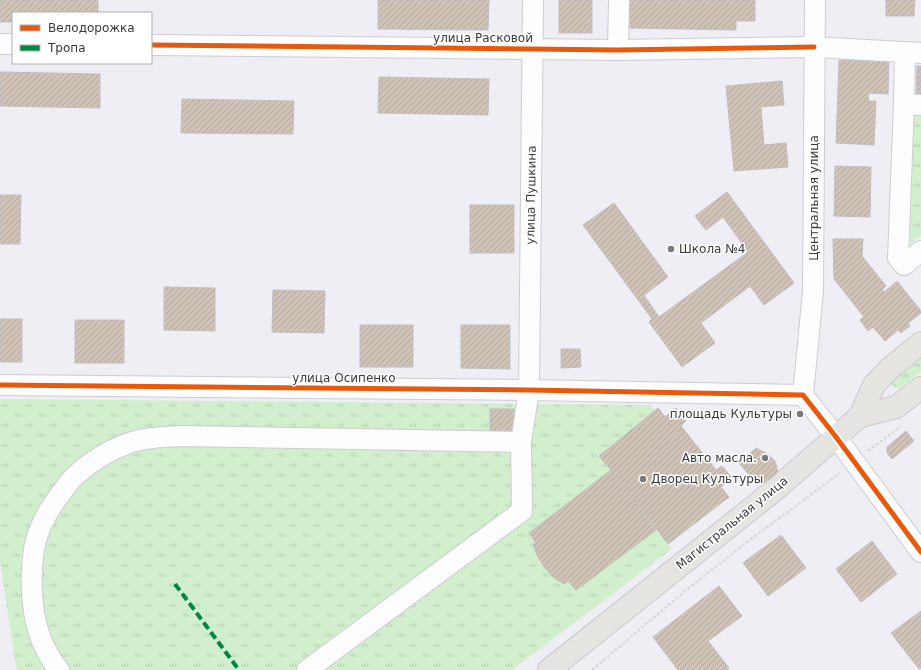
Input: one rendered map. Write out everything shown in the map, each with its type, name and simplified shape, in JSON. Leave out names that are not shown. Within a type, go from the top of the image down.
[{"type":"main road","points":[[860,416],[874,385],[890,368],[921,343]]},
{"type":"main road","name":"Магистральная улица","points":[[549,670],[770,493],[860,416],[896,406],[921,388]]},
{"type":"street","name":"улица Пушкина","points":[[308,670],[522,511],[521,442],[529,390],[533,0]]},
{"type":"street","points":[[618,50],[619,0]]},
{"type":"street","name":"Центральная улица","points":[[803,395],[813,291],[815,0]]},
{"type":"street","points":[[0,44],[12,44]]},
{"type":"street","name":"улица Расковой","points":[[152,45],[618,50],[814,47],[913,52]]},
{"type":"street","points":[[913,52],[912,104],[898,258],[904,265],[921,251]]},
{"type":"street","name":"улица Осипенко","points":[[0,385],[529,390],[803,395]]},
{"type":"street","points":[[803,395],[855,462],[921,552]]},
{"type":"street","points":[[59,670],[51,660],[39,635],[33,606],[31,576],[34,548],[43,522],[56,498],[74,476],[112,450],[133,442],[156,437],[180,436],[521,442]]},
{"type":"path","points":[[592,670],[690,587],[903,424]]},
{"type":"green space","points":[[914,113],[921,113],[921,235],[910,245]]},
{"type":"green space","points":[[921,354],[921,372],[899,389],[893,387],[890,379]]},
{"type":"green space","points":[[0,399],[650,405],[655,411],[599,455],[611,470],[529,533],[536,543],[533,545],[545,567],[553,576],[564,584],[568,581],[576,590],[656,530],[672,549],[512,670],[18,670],[16,667],[0,562]]},
{"type":"building","points":[[0,0],[98,0],[98,12],[12,12],[12,22],[0,22]]},
{"type":"building","points":[[378,0],[489,0],[488,30],[378,29]]},
{"type":"building","points":[[559,0],[592,0],[592,33],[559,33]]},
{"type":"building","points":[[629,0],[755,0],[755,21],[736,21],[736,30],[628,28]]},
{"type":"building","points":[[886,0],[915,0],[914,16],[886,16]]},
{"type":"building","points":[[839,60],[889,62],[888,94],[869,93],[868,101],[876,101],[874,145],[836,143]]},
{"type":"building","points":[[917,66],[921,66],[921,97],[916,97]]},
{"type":"building","points":[[0,72],[100,74],[100,108],[0,106]]},
{"type":"building","points":[[379,77],[489,79],[488,115],[378,113]]},
{"type":"building","points":[[782,81],[784,105],[761,107],[764,145],[786,143],[788,167],[734,171],[726,86]]},
{"type":"building","points":[[182,99],[294,101],[293,134],[181,133]]},
{"type":"building","points":[[835,166],[871,167],[870,217],[834,216]]},
{"type":"building","points":[[727,192],[794,283],[764,305],[750,286],[701,323],[715,343],[682,367],[649,322],[652,319],[583,225],[614,203],[668,277],[644,295],[659,317],[748,252],[723,217],[706,230],[695,216]]},
{"type":"building","points":[[0,195],[21,195],[20,244],[0,244]]},
{"type":"building","points":[[470,205],[514,205],[514,253],[470,253]]},
{"type":"building","points":[[833,239],[863,239],[862,256],[886,286],[882,289],[884,292],[897,281],[921,311],[921,313],[908,323],[910,326],[901,333],[898,330],[885,341],[873,327],[868,331],[860,320],[864,317],[834,279]]},
{"type":"building","points":[[164,287],[215,288],[215,331],[164,330]]},
{"type":"building","points":[[273,290],[325,291],[324,333],[272,332]]},
{"type":"building","points":[[0,319],[22,319],[22,362],[0,362]]},
{"type":"building","points":[[75,320],[124,320],[124,363],[75,363]]},
{"type":"building","points":[[360,325],[413,325],[413,367],[360,367]]},
{"type":"building","points":[[461,325],[510,325],[510,369],[461,368]]},
{"type":"building","points":[[561,349],[580,349],[581,367],[561,368]]},
{"type":"building","name":"Дворец Культуры","points":[[658,408],[678,433],[649,456],[679,493],[708,471],[729,497],[668,544],[599,456]]},
{"type":"building","points":[[676,408],[686,421],[681,426],[716,470],[722,466],[732,478],[721,487],[708,471],[679,493],[649,456],[678,433],[665,417]]},
{"type":"building","points":[[490,409],[514,409],[514,435],[490,435]]},
{"type":"building","points":[[906,431],[914,441],[892,459],[887,453],[887,447]]},
{"type":"building","points":[[756,448],[766,453],[775,461],[778,472],[766,484],[756,483],[739,463]]},
{"type":"building","points":[[611,470],[656,530],[576,590],[568,581],[564,584],[553,577],[544,567],[533,545],[536,543],[529,533]]},
{"type":"building","points":[[781,535],[806,568],[768,596],[743,563]]},
{"type":"building","points":[[872,541],[897,574],[861,602],[836,569]]},
{"type":"building","points":[[719,586],[742,616],[708,641],[729,668],[727,670],[678,670],[653,637]]},
{"type":"building","points":[[921,611],[921,668],[919,669],[891,633]]},
{"type":"marked path","points":[[175,584],[239,670]]},
{"type":"cycle path","points":[[152,45],[618,50],[814,47]]},
{"type":"cycle path","points":[[0,385],[529,390],[803,395],[921,552]]},
{"type":"place","name":"Школа №4","points":[[671,249]]},
{"type":"place","name":"площадь Культуры","points":[[800,414]]},
{"type":"place","name":"Авто масла.","points":[[765,458]]},
{"type":"place","name":"Дворец Культуры","points":[[643,479]]}]
